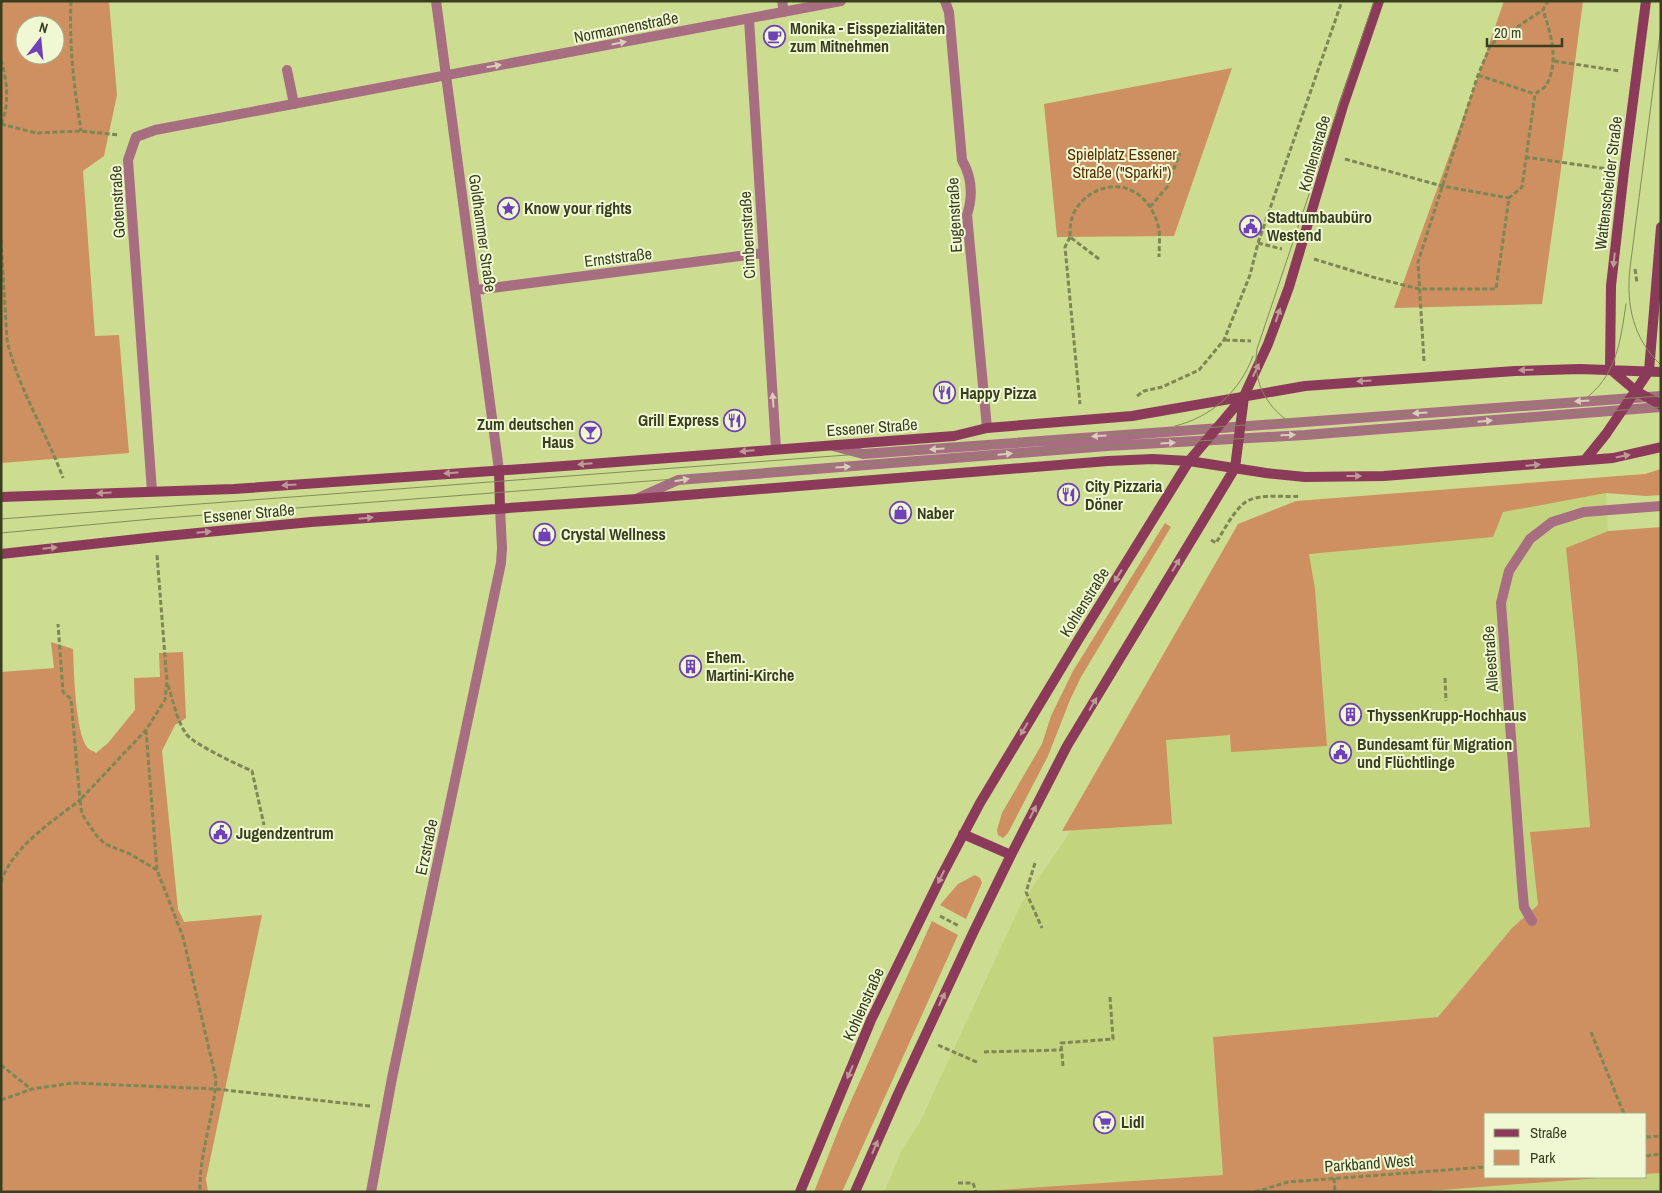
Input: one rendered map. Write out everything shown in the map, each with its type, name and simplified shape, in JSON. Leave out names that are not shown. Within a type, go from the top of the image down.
[{"type":"main road","name":"Kohlenstraße","points":[[800,1192],[872,1020],[963,834],[1049,687],[1190,461],[1244,396],[1268,344],[1288,287],[1343,106],[1378,1]]},
{"type":"main road","name":"Wattenscheider Straße","points":[[1610,369],[1611,286],[1646,1]]},
{"type":"main road","points":[[1585,460],[1649,371],[1661,227]]},
{"type":"main road","points":[[1610,369],[1633,395],[1646,397],[1661,406]]},
{"type":"main road","points":[[1244,396],[1305,386],[1524,370],[1610,369],[1661,372]]},
{"type":"main road","name":"Essener Straße","points":[[1,497],[234,489],[954,436],[987,428],[1132,416],[1244,396]]},
{"type":"main road","name":"Kohlenstraße","points":[[856,1192],[898,1094],[973,933],[1068,746],[1235,468],[1244,396]]},
{"type":"main road","points":[[1190,461],[1305,477],[1384,476],[1613,458],[1661,448]]},
{"type":"main road","name":"Essener Straße","points":[[1,554],[156,536],[311,522],[637,499],[1108,461],[1154,458],[1190,461]]},
{"type":"main road","points":[[499,470],[500,508]]},
{"type":"main road","points":[[963,834],[1011,855]]},
{"type":"street","name":"Goldhammer Straße","points":[[436,1],[499,470]]},
{"type":"street","points":[[782,1],[784,12]]},
{"type":"street","name":"Normannenstraße","points":[[446,75],[841,1]]},
{"type":"street","name":"Eugenstraße","points":[[945,1],[949,12],[962,160],[969,171],[971,202],[967,215],[987,428]]},
{"type":"street","name":"Cimbernstraße","points":[[749,19],[776,449]]},
{"type":"street","points":[[287,70],[294,104]]},
{"type":"street","points":[[136,137],[155,130],[446,75]]},
{"type":"street","name":"Gotenstraße","points":[[136,137],[128,160],[152,491]]},
{"type":"street","name":"Ernststraße","points":[[476,290],[763,253]]},
{"type":"street","points":[[831,445],[863,454],[1633,395]]},
{"type":"street","points":[[1646,397],[1661,396]]},
{"type":"street","points":[[637,499],[678,480],[1107,446],[1239,437],[1305,435],[1622,411],[1661,406]]},
{"type":"street","name":"Alleestraße","points":[[1532,921],[1524,907],[1501,603],[1509,571],[1530,539],[1552,522],[1584,512],[1661,506]]},
{"type":"street","name":"Erzstraße","points":[[371,1192],[386,1110],[501,564],[500,508]]},
{"type":"path","points":[[71,1],[70,48],[81,131]]},
{"type":"path","points":[[1144,392],[1162,387],[1199,370],[1224,340],[1250,275],[1258,242],[1342,1]]},
{"type":"path","points":[[1426,377],[1418,262],[1442,186],[1478,76],[1491,44],[1543,10],[1548,1]]},
{"type":"path","points":[[1258,242],[1419,289],[1496,289],[1509,198],[1522,187],[1535,94],[1547,86],[1554,61],[1551,34],[1543,10]]},
{"type":"path","points":[[1,60],[6,84],[6,115],[1,124],[36,133],[81,131],[136,137]]},
{"type":"path","points":[[1554,61],[1636,73]]},
{"type":"path","points":[[1478,76],[1535,94]]},
{"type":"path","points":[[1150,207],[1167,187],[1180,153]]},
{"type":"path","points":[[1329,155],[1442,186],[1509,198]]},
{"type":"path","points":[[1525,157],[1624,172]]},
{"type":"path","points":[[1081,420],[1065,247],[1070,237],[1071,219],[1075,211],[1089,195],[1108,186],[1133,190],[1150,207],[1158,223],[1159,257]]},
{"type":"path","points":[[1070,237],[1099,259]]},
{"type":"path","points":[[1,240],[7,340],[10,353],[18,379],[38,417],[57,460]]},
{"type":"path","points":[[1635,269],[1638,291],[1654,294]]},
{"type":"path","points":[[1224,340],[1259,341],[1268,344]]},
{"type":"path","points":[[1207,537],[1216,543],[1244,503],[1264,497],[1304,496],[1305,477]]},
{"type":"path","points":[[1,882],[2,874],[33,838],[80,800],[146,730],[166,700],[167,682],[156,536]]},
{"type":"path","points":[[58,624],[62,692],[71,699],[82,814],[96,835],[105,844],[130,854],[157,870]]},
{"type":"path","points":[[1445,678],[1446,701]]},
{"type":"path","points":[[167,682],[188,736],[236,764],[252,771],[264,825]]},
{"type":"path","points":[[146,730],[157,870],[183,938],[216,1079],[216,1089],[199,1173],[200,1192]]},
{"type":"path","points":[[1035,863],[1026,892],[1042,928]]},
{"type":"path","points":[[925,909],[973,933]]},
{"type":"path","points":[[1063,1066],[1061,1042],[1113,1039],[1110,997]]},
{"type":"path","points":[[1591,1032],[1624,1113]]},
{"type":"path","points":[[947,1049],[979,1064]]},
{"type":"path","points":[[984,1052],[1061,1050]]},
{"type":"path","points":[[1,1065],[32,1089]]},
{"type":"path","points":[[1,1100],[32,1089],[73,1083],[216,1089],[363,1104],[386,1110]]},
{"type":"path","points":[[1647,1136],[1661,1136]]},
{"type":"path","points":[[1647,1156],[1661,1154]]},
{"type":"path","name":"Parkband West","points":[[1255,1192],[1288,1182],[1484,1167]]},
{"type":"path","points":[[1334,1178],[1335,1192]]},
{"type":"path","points":[[958,1183],[973,1183],[976,1192]]},
{"type":"shaded area","points":[[1606,493],[1608,531],[1566,548],[1577,656],[1590,828],[1530,832],[1538,905],[1512,928],[1438,1017],[1213,1037],[1224,1175],[994,1192],[884,1192],[902,1150],[920,1122],[1021,904],[1073,828],[1237,556]]},
{"type":"shaded area","points":[[1661,1173],[1661,1192],[1416,1192],[1600,1178],[1647,1178],[1647,1174]]},
{"type":"green space","points":[[1,1],[109,1],[117,95],[104,156],[83,171],[95,336],[119,335],[129,453],[1,463]]},
{"type":"green space","points":[[1504,1],[1583,1],[1542,304],[1394,308],[1477,79]]},
{"type":"green space","name":"Spielplatz Essener Straße (\"Sparki\")","points":[[1232,68],[1174,236],[1057,237],[1044,104]]},
{"type":"green space","points":[[1661,469],[1661,495],[1646,496],[1606,493],[1503,512],[1493,537],[1309,554],[1315,589],[1327,746],[1231,752],[1230,735],[1166,740],[1172,824],[1062,831],[1238,524],[1296,501],[1645,474]]},
{"type":"green space","points":[[1165,523],[1171,527],[1081,677],[1048,756],[1008,833],[1003,838],[998,835],[997,830],[1002,813],[1042,744],[1051,716],[1073,671]]},
{"type":"green space","points":[[1661,527],[1661,1173],[1647,1174],[1647,1113],[1484,1113],[1484,1178],[1600,1178],[1416,1192],[969,1192],[1223,1175],[1213,1037],[1438,1017],[1512,928],[1538,905],[1530,832],[1590,827],[1577,656],[1566,548],[1608,531]]},
{"type":"green space","points":[[51,642],[73,649],[76,702],[81,731],[84,742],[89,749],[96,753],[108,743],[135,710],[134,678],[160,677],[159,653],[183,652],[186,718],[175,725],[162,751],[178,909],[184,922],[262,915],[206,1179],[208,1192],[1,1192],[1,672],[54,668]]},
{"type":"green space","points":[[975,875],[980,878],[982,883],[966,919],[940,905],[958,884]]},
{"type":"green space","points":[[932,921],[958,935],[842,1192],[814,1192],[842,1121]]},
{"type":"tram line","points":[[1291,423],[1274,409],[1262,391],[1257,371],[1257,349],[1374,1]]},
{"type":"tram line","points":[[1661,27],[1629,282],[1631,308],[1638,333],[1651,355],[1661,365]]},
{"type":"tram line","points":[[1581,402],[1602,382],[1615,358],[1619,346],[1626,304]]},
{"type":"tram line","points":[[1175,426],[1201,416],[1223,401],[1241,380],[1253,356]]},
{"type":"tram line","points":[[1,519],[1217,427],[1661,396]]},
{"type":"tram line","points":[[1,533],[152,519],[1107,446],[1305,435],[1661,407]]},
{"type":"place","name":"Monika - Eisspezialitäten zum Mitnehmen","points":[[774,37]]},
{"type":"place","name":"Know your rights","points":[[508,208]]},
{"type":"place","name":"Stadtumbaubüro Westend","points":[[1251,226]]},
{"type":"place","name":"Happy Pizza","points":[[944,393]]},
{"type":"place","name":"Grill Express","points":[[735,420]]},
{"type":"place","name":"Zum deutschen Haus","points":[[590,433]]},
{"type":"place","name":"City Pizzaria Döner","points":[[1069,495]]},
{"type":"place","name":"Naber","points":[[901,513]]},
{"type":"place","name":"Crystal Wellness","points":[[545,534]]},
{"type":"place","name":"Ehem. Martini-Kirche","points":[[690,666]]},
{"type":"place","name":"ThyssenKrupp-Hochhaus","points":[[1351,715]]},
{"type":"place","name":"Bundesamt für Migration und Flüchtlinge","points":[[1341,753]]},
{"type":"place","name":"Jugendzentrum","points":[[220,833]]},
{"type":"place","name":"Lidl","points":[[1105,1122]]}]
